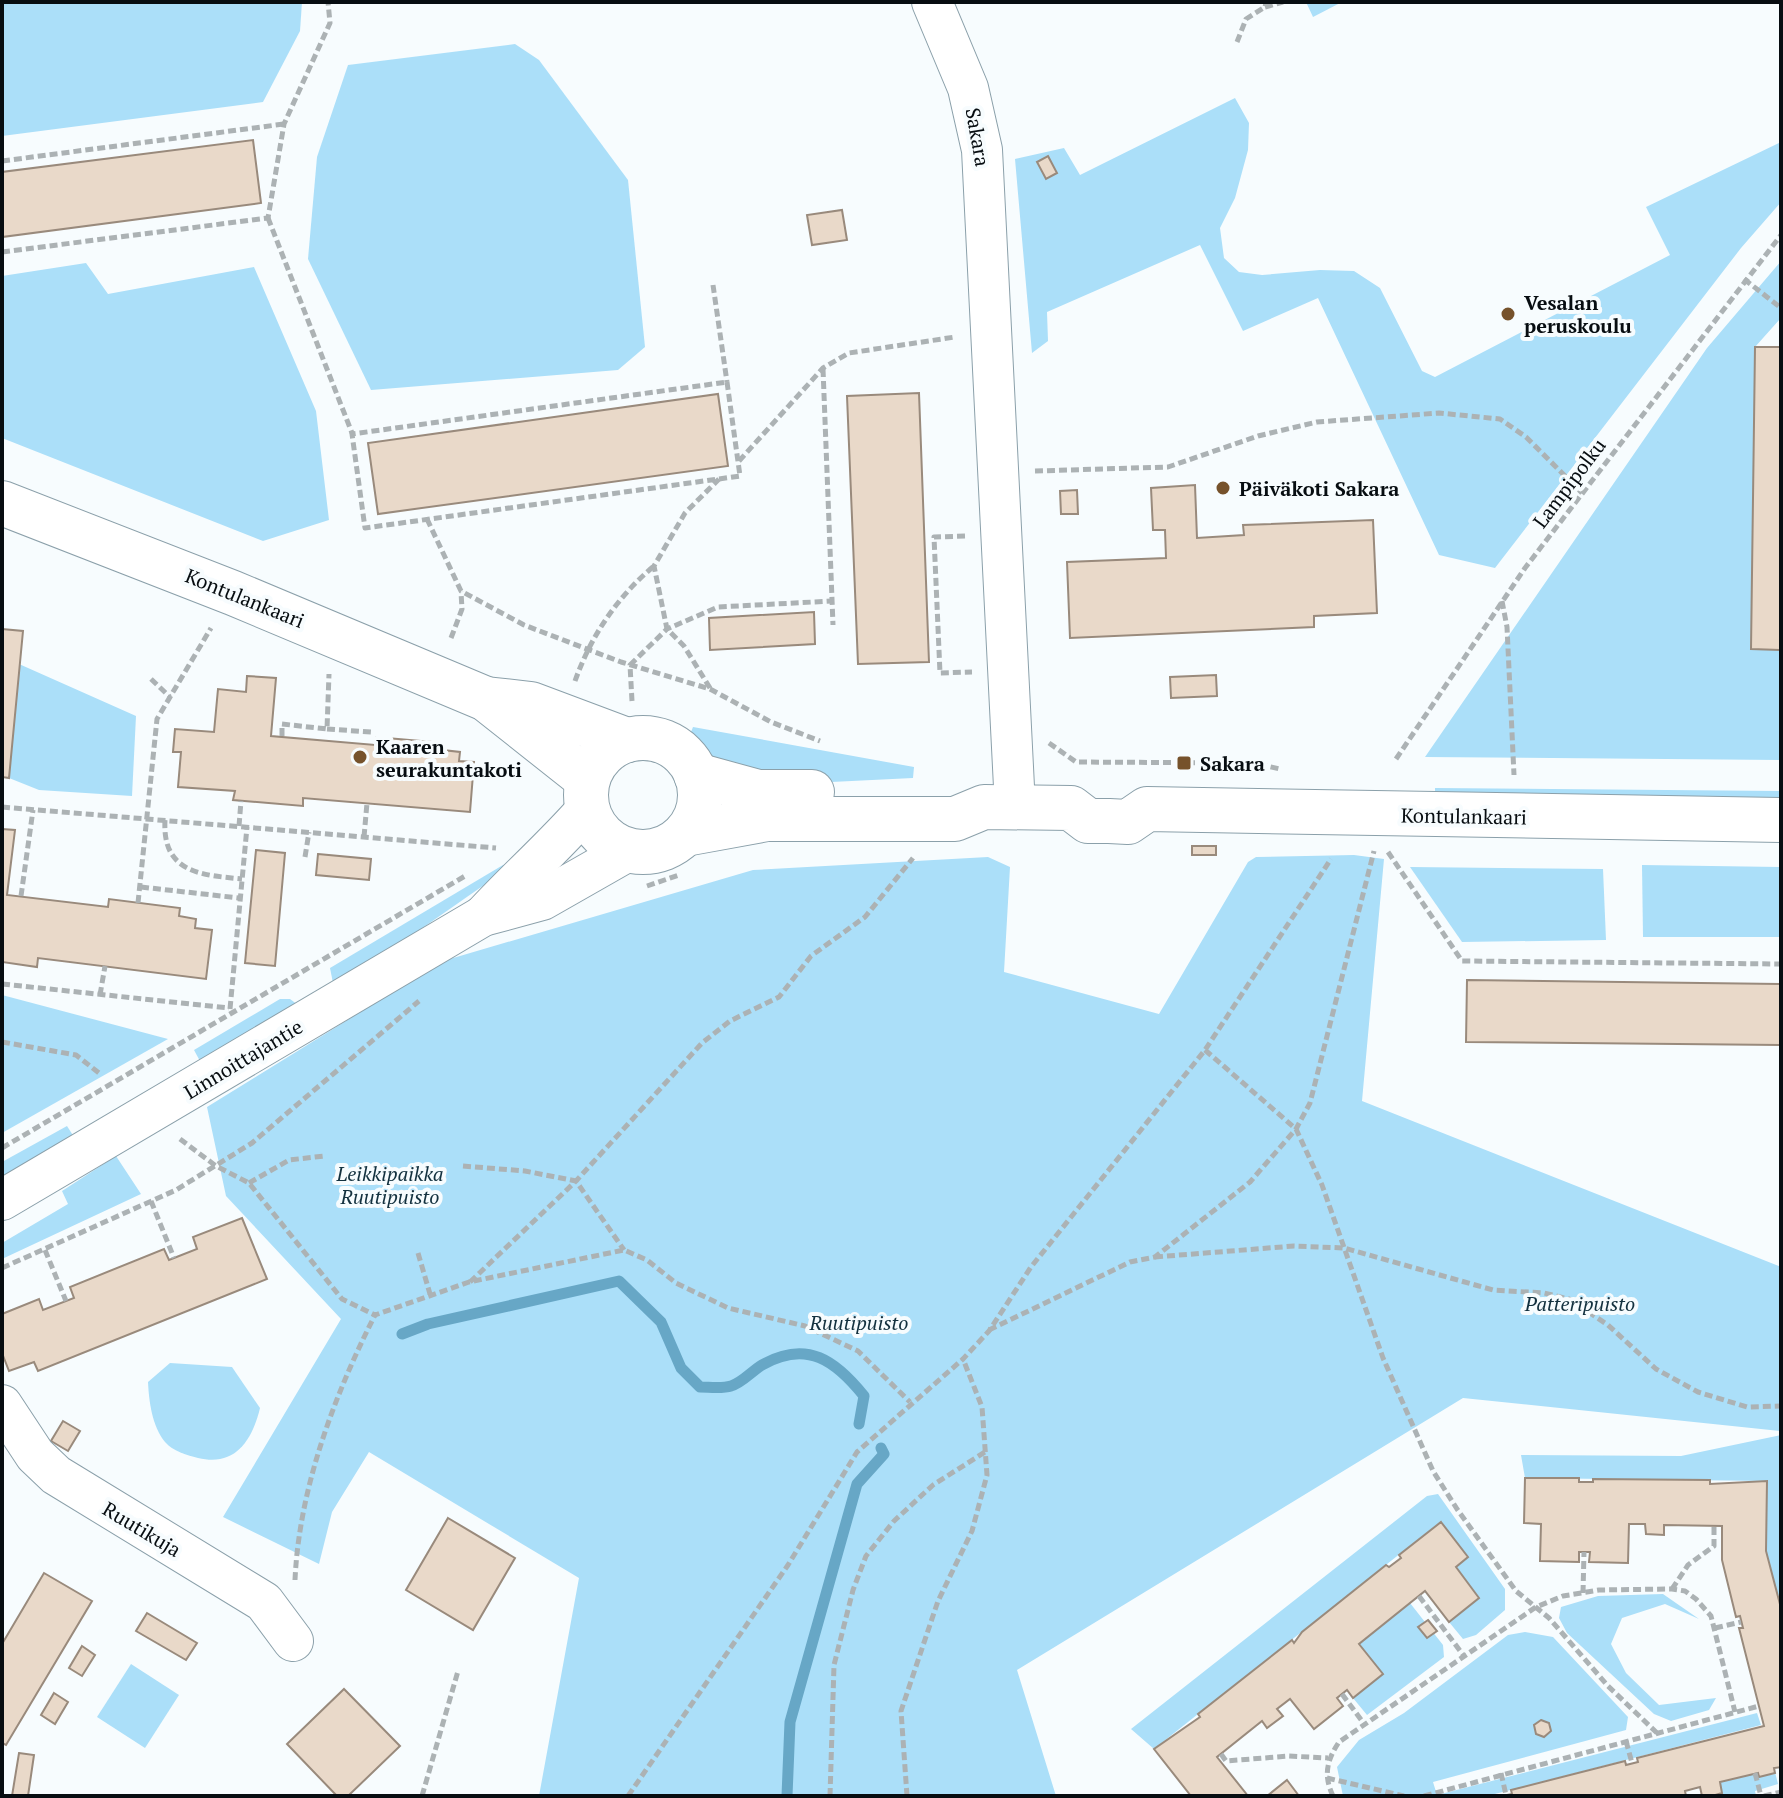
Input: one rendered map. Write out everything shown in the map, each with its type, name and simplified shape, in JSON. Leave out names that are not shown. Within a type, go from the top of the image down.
[{"type":"main road","name":"Kontulankaari","points":[[2,503],[233,593],[486,699],[630,721],[654,739],[682,753],[696,775],[758,792],[949,790],[1000,807]]},
{"type":"main road","name":"Kontulankaari","points":[[486,699],[587,794],[602,836],[632,870],[660,850],[685,853],[767,819],[955,819],[1000,807],[1071,808],[1088,821],[1128,822],[1147,809],[1781,820]]},
{"type":"main road","points":[[587,794],[602,755],[630,721]]},
{"type":"main road","points":[[685,853],[699,805],[696,775]]},
{"type":"street","name":"Sakara","points":[[932,2],[968,88],[982,150],[1000,807]]},
{"type":"street","name":"Linnoittajantie","points":[[483,916],[521,874],[545,857],[587,794]]},
{"type":"street","name":"Linnoittajantie","points":[[2,1200],[483,916],[632,870]]},
{"type":"street","name":"Ruutikuja","points":[[2,1405],[35,1455],[56,1475],[264,1602],[293,1641]]},
{"type":"path","points":[[328,2],[330,23],[284,124],[268,218],[352,434],[365,528],[740,476],[713,285]]},
{"type":"path","points":[[1237,42],[1246,19],[1265,5],[1283,2]]},
{"type":"path","points":[[2,161],[284,124]]},
{"type":"path","points":[[2,252],[268,218]]},
{"type":"path","name":"Lampipolku","points":[[1396,759],[1502,600],[1744,279],[1781,235]]},
{"type":"path","points":[[1744,279],[1781,308]]},
{"type":"path","points":[[738,462],[823,368],[849,353],[966,337]]},
{"type":"path","points":[[823,368],[833,625]]},
{"type":"path","points":[[352,434],[727,382]]},
{"type":"path","points":[[1022,472],[1168,467],[1258,436],[1317,422],[1439,413],[1500,419],[1526,437],[1582,493]]},
{"type":"path","points":[[574,683],[587,648],[626,589],[654,566],[685,513],[719,479]]},
{"type":"path","points":[[427,519],[461,591],[462,609],[451,638]]},
{"type":"path","points":[[974,536],[934,537],[940,673],[979,672]]},
{"type":"path","points":[[654,566],[667,629],[684,646],[710,689]]},
{"type":"path","points":[[461,591],[524,625],[630,665],[710,689],[771,722],[820,741]]},
{"type":"path","points":[[138,903],[157,719],[233,593]]},
{"type":"path","points":[[1502,600],[1507,627],[1514,775]]},
{"type":"path","points":[[630,721],[630,665],[667,629],[718,607],[832,601]]},
{"type":"path","points":[[327,729],[329,673]]},
{"type":"path","points":[[151,679],[170,697]]},
{"type":"path","points":[[282,736],[282,724],[371,732]]},
{"type":"path","points":[[239,826],[241,801]]},
{"type":"path","points":[[364,837],[367,803]]},
{"type":"path","points":[[2,807],[509,850]]},
{"type":"path","points":[[21,896],[33,810]]},
{"type":"path","points":[[165,820],[167,846],[182,866],[192,872],[242,879]]},
{"type":"path","points":[[231,1011],[247,827]]},
{"type":"path","points":[[305,857],[309,832]]},
{"type":"path","points":[[469,1282],[576,1181],[702,1043],[730,1021],[779,997],[811,956],[865,917],[923,847]]},
{"type":"path","points":[[1155,1257],[1250,1182],[1296,1129],[1310,1103],[1375,848]]},
{"type":"path","points":[[1385,848],[1462,961],[1781,964]]},
{"type":"path","points":[[632,870],[685,853]]},
{"type":"path","points":[[628,1796],[788,1565],[857,1452],[910,1402],[963,1359],[989,1331],[1031,1267],[1205,1050],[1331,859]]},
{"type":"path","points":[[2,1148],[471,873]]},
{"type":"path","points":[[141,887],[240,898]]},
{"type":"path","points":[[100,995],[105,966]]},
{"type":"path","points":[[2,984],[231,1011]]},
{"type":"path","points":[[2,1268],[151,1201],[252,1143],[431,990]]},
{"type":"path","points":[[2,1042],[76,1055],[99,1073]]},
{"type":"path","points":[[1205,1050],[1296,1129],[1344,1248],[1383,1358],[1433,1471],[1516,1591],[1536,1607],[1608,1686],[1657,1733]]},
{"type":"path","points":[[170,1131],[216,1166],[249,1183],[342,1299],[375,1315]]},
{"type":"path","points":[[249,1183],[289,1160],[324,1156]]},
{"type":"path","points":[[463,1166],[525,1171],[576,1181],[624,1250],[647,1260],[676,1283],[728,1308],[805,1326],[858,1351],[910,1402]]},
{"type":"path","points":[[151,1201],[174,1258]]},
{"type":"path","points":[[989,1331],[1130,1262],[1155,1257],[1294,1246],[1344,1248],[1493,1290],[1544,1293],[1569,1299],[1608,1325],[1656,1369],[1698,1392],[1747,1407],[1778,1406],[1781,1413]]},
{"type":"path","points":[[45,1250],[66,1301]]},
{"type":"path","points":[[293,1641],[296,1563],[313,1468],[357,1352],[375,1315],[469,1282],[624,1250]]},
{"type":"path","points":[[418,1253],[430,1294]]},
{"type":"path","points":[[907,1796],[901,1711],[938,1601],[972,1531],[987,1475],[982,1407],[963,1359]]},
{"type":"path","points":[[830,1796],[834,1665],[853,1590],[866,1556],[894,1521],[933,1485],[985,1452]]},
{"type":"path","points":[[1672,1589],[1688,1565],[1714,1546],[1714,1525]]},
{"type":"path","points":[[1583,1593],[1584,1552]]},
{"type":"path","points":[[1333,1796],[1327,1778],[1328,1758],[1339,1742],[1536,1607],[1583,1593],[1672,1589],[1685,1591],[1696,1599],[1711,1616],[1735,1712]]},
{"type":"path","points":[[1419,1596],[1464,1656]]},
{"type":"path","points":[[1715,1628],[1741,1622]]},
{"type":"path","points":[[422,1796],[458,1671]]},
{"type":"path","points":[[1342,1694],[1365,1725]]},
{"type":"path","points":[[1424,1796],[1759,1706]]},
{"type":"path","points":[[1626,1741],[1632,1763]]},
{"type":"path","points":[[1221,1754],[1226,1761],[1289,1756],[1328,1758]]},
{"type":"path","points":[[1501,1773],[1506,1795]]},
{"type":"path","points":[[1755,1773],[1762,1796],[1781,1792]]},
{"type":"path","points":[[1327,1778],[1404,1796]]},
{"type":"green space","points":[[2,2],[302,2],[300,31],[263,102],[2,136]]},
{"type":"green space","points":[[1306,2],[1342,2],[1313,17]]},
{"type":"green space","points":[[515,44],[539,60],[628,180],[645,347],[618,370],[371,390],[308,259],[317,157],[348,65]]},
{"type":"green space","points":[[1235,98],[1249,123],[1248,150],[1235,198],[1220,228],[1224,258],[1239,272],[1262,275],[1320,270],[1354,271],[1380,288],[1422,371],[1435,377],[1670,255],[1646,207],[1781,142],[1781,202],[1741,248],[1495,568],[1439,555],[1318,298],[1243,331],[1200,245],[1047,312],[1048,341],[1032,353],[1015,159],[1064,148],[1080,175]]},
{"type":"green space","points":[[1781,261],[1781,318],[1755,347],[1751,649],[1781,650],[1781,760],[1425,757],[1707,348]]},
{"type":"green space","points":[[86,263],[108,294],[254,267],[316,411],[329,520],[263,541],[2,438],[2,276]]},
{"type":"green space","points":[[19,664],[136,716],[132,796],[39,790],[9,778]]},
{"type":"green space","points":[[693,727],[914,767],[913,778],[770,785],[724,771],[689,737]]},
{"type":"green space","points":[[1435,788],[1781,791],[1781,803],[1435,800]]},
{"type":"green space","name":"Ruutipuisto","points":[[1354,855],[1384,859],[1362,1101],[1781,1267],[1781,1431],[1463,1398],[1017,1670],[1056,1796],[539,1796],[579,1578],[369,1452],[332,1512],[319,1564],[223,1517],[341,1319],[226,1196],[207,1107],[443,961],[753,870],[988,857],[1010,867],[1004,972],[1159,1014],[1248,862],[1256,857]]},
{"type":"green space","points":[[517,862],[408,938],[333,983],[330,968],[503,865]]},
{"type":"green space","points":[[1642,865],[1781,867],[1781,937],[1643,937]]},
{"type":"green space","points":[[1410,867],[1603,869],[1606,940],[1462,942]]},
{"type":"green space","points":[[2,995],[168,1039],[2,1133]]},
{"type":"green space","points":[[280,999],[290,999],[298,1005],[201,1063],[194,1050]]},
{"type":"green space","points":[[67,1126],[74,1137],[2,1178],[2,1162]]},
{"type":"green space","points":[[116,1156],[141,1194],[2,1259],[2,1243],[68,1204],[62,1191]]},
{"type":"green space","points":[[170,1363],[232,1367],[260,1408],[247,1441],[232,1455],[211,1460],[193,1457],[165,1442],[152,1414],[148,1382]]},
{"type":"green space","points":[[1781,1435],[1781,1595],[1778,1597],[1766,1551],[1767,1481],[1525,1478],[1521,1455],[1681,1456]]},
{"type":"green space","points":[[1438,1494],[1505,1589],[1505,1610],[1476,1635],[1463,1639],[1449,1622],[1479,1597],[1456,1567],[1468,1557],[1440,1522],[1154,1749],[1131,1729],[1427,1496]]},
{"type":"green space","points":[[1663,1594],[1699,1619],[1665,1604],[1622,1618],[1611,1644],[1626,1673],[1659,1705],[1716,1698],[1709,1710],[1671,1721],[1654,1714],[1567,1633],[1559,1618],[1561,1607],[1598,1596]]},
{"type":"green space","points":[[1410,1603],[1443,1645],[1444,1657],[1367,1715],[1353,1698],[1383,1674],[1359,1644]]},
{"type":"green space","points":[[1525,1632],[1553,1637],[1628,1717],[1626,1730],[1433,1782],[1437,1795],[1757,1713],[1761,1725],[1487,1796],[1343,1796],[1337,1767],[1359,1740],[1404,1713],[1508,1635]]},
{"type":"green space","points":[[131,1664],[179,1695],[145,1748],[97,1717]]},
{"type":"green space","points":[[1774,1768],[1778,1784],[1755,1791],[1756,1796],[1712,1796],[1722,1793],[1720,1782],[1758,1773],[1759,1777],[1775,1774]]},
{"type":"building","points":[[253,140],[261,203],[2,237],[2,172]]},
{"type":"building","points":[[1048,156],[1057,173],[1046,179],[1037,162]]},
{"type":"building","points":[[842,210],[847,240],[812,245],[807,215]]},
{"type":"building","points":[[1755,347],[1781,347],[1781,650],[1751,649]]},
{"type":"building","points":[[919,393],[929,662],[858,664],[847,396]]},
{"type":"building","points":[[718,394],[728,466],[378,514],[368,443]]},
{"type":"building","points":[[1195,485],[1197,538],[1244,535],[1243,525],[1373,520],[1377,613],[1314,616],[1314,627],[1070,638],[1067,562],[1166,558],[1165,530],[1153,530],[1151,488]]},
{"type":"building","points":[[1077,490],[1078,514],[1061,514],[1060,491]]},
{"type":"building","points":[[814,612],[815,644],[710,650],[709,618]]},
{"type":"building","points":[[2,629],[23,631],[9,778],[2,777]]},
{"type":"building","points":[[1216,675],[1217,696],[1171,698],[1170,677]]},
{"type":"building","points":[[247,676],[276,678],[271,736],[375,745],[376,737],[443,743],[443,750],[460,752],[459,761],[474,762],[470,812],[303,798],[303,806],[233,800],[235,791],[178,787],[181,752],[173,752],[175,729],[214,732],[218,689],[246,692]]},
{"type":"building","points":[[2,829],[15,830],[7,895],[108,907],[109,899],[180,908],[179,916],[196,919],[195,928],[212,930],[206,979],[38,958],[37,967],[2,962]]},
{"type":"building","points":[[1192,846],[1216,846],[1216,855],[1192,855]]},
{"type":"building","points":[[256,850],[285,853],[275,966],[245,963]]},
{"type":"building","points":[[318,854],[371,859],[369,880],[316,875]]},
{"type":"building","points":[[1467,980],[1781,984],[1781,1045],[1466,1042]]},
{"type":"building","points":[[242,1218],[267,1279],[38,1371],[34,1362],[9,1371],[2,1353],[2,1314],[39,1299],[43,1310],[74,1298],[70,1287],[164,1249],[169,1260],[197,1249],[193,1237]]},
{"type":"building","points":[[63,1421],[80,1431],[68,1451],[51,1441]]},
{"type":"building","points":[[1525,1478],[1579,1478],[1579,1482],[1593,1482],[1593,1479],[1710,1480],[1710,1484],[1767,1481],[1766,1551],[1781,1608],[1781,1767],[1774,1768],[1775,1773],[1759,1777],[1758,1773],[1720,1782],[1722,1793],[1712,1796],[1702,1796],[1700,1787],[1685,1791],[1686,1796],[1502,1796],[1512,1794],[1511,1790],[1625,1761],[1626,1765],[1638,1762],[1637,1758],[1764,1726],[1739,1628],[1743,1628],[1740,1616],[1736,1617],[1722,1560],[1722,1526],[1664,1525],[1664,1535],[1646,1534],[1645,1524],[1629,1524],[1628,1563],[1589,1562],[1590,1552],[1579,1552],[1579,1562],[1540,1561],[1541,1524],[1524,1523]]},
{"type":"building","points":[[448,1518],[515,1558],[473,1630],[406,1590]]},
{"type":"building","points":[[1441,1522],[1468,1557],[1456,1567],[1479,1598],[1449,1622],[1425,1591],[1359,1644],[1383,1674],[1353,1698],[1347,1690],[1337,1698],[1343,1706],[1314,1729],[1290,1699],[1277,1709],[1283,1716],[1267,1728],[1262,1721],[1217,1757],[1248,1796],[1191,1796],[1154,1749],[1200,1717],[1198,1714],[1292,1640],[1294,1643],[1302,1632],[1386,1565],[1389,1567],[1401,1558],[1399,1555]]},
{"type":"building","points":[[44,1573],[92,1601],[6,1745],[2,1743],[2,1644]]},
{"type":"building","points":[[147,1613],[197,1643],[186,1660],[136,1631]]},
{"type":"building","points":[[1428,1620],[1437,1631],[1427,1638],[1418,1627]]},
{"type":"building","points":[[82,1646],[95,1655],[82,1676],[69,1668]]},
{"type":"building","points":[[344,1689],[400,1746],[348,1796],[337,1796],[287,1744]]},
{"type":"building","points":[[54,1693],[68,1702],[55,1724],[41,1715]]},
{"type":"building","points":[[1541,1720],[1549,1723],[1551,1731],[1544,1737],[1536,1734],[1534,1725]]},
{"type":"building","points":[[19,1753],[34,1755],[28,1796],[12,1796]]},
{"type":"building","points":[[1287,1780],[1299,1796],[1267,1796]]},
{"type":"waterway","points":[[402,1334],[428,1324],[619,1281],[661,1322],[681,1368],[700,1387],[731,1386],[778,1357],[807,1354],[831,1364],[864,1396],[859,1424]]},
{"type":"waterway","points":[[787,1796],[790,1722],[857,1484],[884,1454],[881,1448]]},
{"type":"place","name":"Vesalan peruskoulu","points":[[1508,314]]},
{"type":"place","name":"Päiväkoti Sakara","points":[[1223,488]]},
{"type":"place","name":"Kaaren seurakuntakoti","points":[[360,757]]},
{"type":"place","name":"Sakara","points":[[1184,763]]},
{"type":"park label","name":"Leikkipaikka Ruutipuisto","points":[[390,1184]]},
{"type":"park label","name":"Patteripuisto","points":[[1580,1303]]}]
